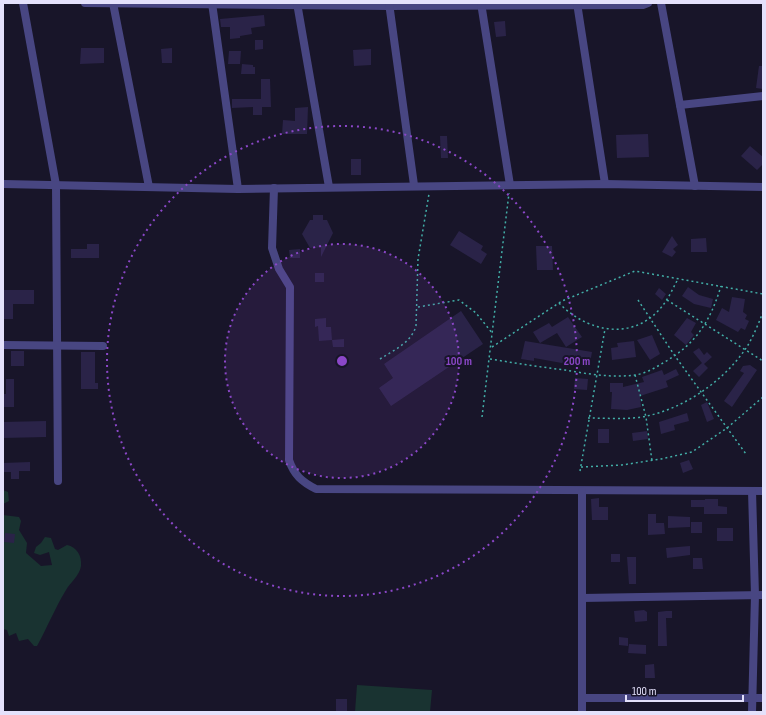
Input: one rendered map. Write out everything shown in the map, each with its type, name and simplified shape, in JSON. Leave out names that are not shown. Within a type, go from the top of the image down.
[{"type":"street","points":[[23,3],[56,185],[58,481]]},
{"type":"street","points":[[85,3],[643,5],[648,3]]},
{"type":"street","points":[[113,3],[150,187]]},
{"type":"street","points":[[212,3],[238,188]]},
{"type":"street","points":[[661,3],[695,186]]},
{"type":"street","points":[[297,4],[329,187]]},
{"type":"street","points":[[389,4],[414,185]]},
{"type":"street","points":[[482,4],[510,185]]},
{"type":"street","points":[[577,4],[605,184]]},
{"type":"street","points":[[680,105],[763,96]]},
{"type":"street","points":[[3,184],[238,188],[605,184],[763,187]]},
{"type":"street","points":[[274,188],[272,248],[279,269],[290,286],[289,460],[293,472],[304,483],[316,489],[763,491]]},
{"type":"street","points":[[3,345],[103,346]]},
{"type":"street","points":[[582,491],[582,712]]},
{"type":"street","points":[[752,491],[759,595],[751,698],[752,712]]},
{"type":"street","points":[[582,598],[759,595]]},
{"type":"street","points":[[582,698],[763,698]]},
{"type":"path","points":[[380,359],[405,343],[414,334],[416,326],[418,259],[431,185]]},
{"type":"path","points":[[482,417],[492,347],[510,185]]},
{"type":"path","points":[[492,347],[559,303],[635,271],[763,294]]},
{"type":"path","points":[[559,303],[571,316],[585,323],[605,329],[633,326],[650,318],[667,300],[678,279]]},
{"type":"path","points":[[490,359],[596,375],[635,375],[657,367],[675,356],[694,340],[706,324],[715,307],[721,286]]},
{"type":"path","points":[[417,307],[459,300],[476,313],[493,334]]},
{"type":"path","points":[[638,300],[675,356],[746,454]]},
{"type":"path","points":[[667,300],[763,361]]},
{"type":"path","points":[[588,418],[646,417],[676,407],[701,392],[732,367],[745,350],[763,312]]},
{"type":"path","points":[[580,471],[588,418],[605,329]]},
{"type":"path","points":[[635,375],[646,417],[652,461]]},
{"type":"path","points":[[581,467],[622,465],[652,461],[692,452],[728,428],[763,398]]},
{"type":"green space","points":[[3,490],[8,492],[9,501],[3,504]]},
{"type":"green space","points":[[3,515],[19,517],[21,521],[19,530],[27,543],[26,553],[41,566],[52,565],[49,552],[40,555],[34,553],[36,547],[45,537],[51,538],[55,549],[58,550],[67,545],[74,548],[80,555],[81,566],[79,573],[62,597],[37,646],[34,646],[28,639],[19,641],[16,633],[9,636],[7,630],[3,629]]},
{"type":"green space","points":[[357,685],[432,690],[430,712],[355,712]]},
{"type":"building","points":[[264,15],[265,26],[251,28],[252,34],[240,36],[240,38],[230,39],[230,27],[221,27],[220,19]]},
{"type":"building","points":[[505,21],[506,36],[496,37],[494,22]]},
{"type":"building","points":[[255,40],[263,40],[263,49],[255,50]]},
{"type":"building","points":[[81,48],[104,48],[104,63],[80,64]]},
{"type":"building","points":[[172,48],[172,63],[162,63],[161,49]]},
{"type":"building","points":[[371,49],[371,65],[354,66],[353,50]]},
{"type":"building","points":[[229,51],[241,51],[240,64],[228,64]]},
{"type":"building","points":[[242,64],[253,65],[253,67],[255,67],[255,74],[241,74]]},
{"type":"building","points":[[759,66],[763,66],[763,89],[756,88]]},
{"type":"building","points":[[261,79],[270,79],[271,107],[262,107],[262,115],[253,115],[253,107],[232,108],[232,99],[261,99]]},
{"type":"building","points":[[308,107],[307,134],[282,134],[283,120],[295,121],[295,108]]},
{"type":"building","points":[[648,134],[649,157],[617,158],[616,135]]},
{"type":"building","points":[[440,136],[447,136],[448,158],[441,158]]},
{"type":"building","points":[[750,146],[763,157],[763,164],[757,170],[741,156]]},
{"type":"building","points":[[351,159],[361,159],[361,175],[351,175]]},
{"type":"building","points":[[313,215],[323,215],[323,220],[327,220],[333,233],[321,257],[321,247],[310,248],[302,234],[310,220],[313,220]]},
{"type":"building","points":[[459,231],[483,246],[481,250],[487,254],[481,264],[450,245]]},
{"type":"building","points":[[672,236],[678,245],[673,249],[676,252],[672,257],[662,252]]},
{"type":"building","points":[[706,238],[707,252],[691,252],[691,239]]},
{"type":"building","points":[[87,244],[99,244],[99,258],[71,258],[71,249],[87,249]]},
{"type":"building","points":[[536,246],[552,246],[553,270],[537,270]]},
{"type":"building","points":[[300,249],[300,258],[290,258],[289,250]]},
{"type":"building","points":[[315,273],[324,273],[324,282],[315,282]]},
{"type":"building","points":[[688,287],[699,295],[713,299],[711,308],[694,304],[682,296]]},
{"type":"building","points":[[659,288],[666,294],[662,300],[655,294]]},
{"type":"building","points":[[3,290],[34,290],[34,304],[13,304],[13,319],[3,319]]},
{"type":"building","points":[[732,297],[745,299],[743,312],[747,315],[745,319],[749,321],[745,330],[741,328],[738,332],[716,320],[722,308],[729,312]]},
{"type":"building","points":[[461,311],[483,344],[391,406],[379,388],[393,378],[384,364]]},
{"type":"building","points":[[568,317],[582,337],[566,347],[557,333],[540,343],[533,332],[549,323],[552,327]]},
{"type":"building","points":[[326,318],[326,327],[331,327],[332,340],[319,341],[318,326],[315,327],[315,319]]},
{"type":"building","points":[[687,318],[696,323],[691,332],[694,335],[686,345],[674,335]]},
{"type":"building","points":[[652,335],[660,354],[650,360],[637,340]]},
{"type":"building","points":[[344,339],[344,347],[333,347],[332,340]]},
{"type":"building","points":[[525,341],[592,352],[590,363],[574,361],[573,365],[534,358],[534,361],[521,359]]},
{"type":"building","points":[[634,341],[636,357],[612,360],[611,348],[618,347],[617,343]]},
{"type":"building","points":[[699,348],[704,355],[707,352],[712,357],[704,364],[708,368],[699,377],[693,371],[702,363],[693,352]]},
{"type":"building","points":[[11,351],[24,351],[24,366],[11,366]]},
{"type":"building","points":[[81,352],[95,352],[95,383],[98,383],[98,389],[81,389]]},
{"type":"building","points":[[750,365],[757,370],[732,407],[724,401],[744,373],[740,371],[743,366]]},
{"type":"building","points":[[676,369],[679,375],[666,381],[668,387],[640,396],[641,407],[627,410],[611,409],[612,392],[610,392],[610,383],[623,383],[623,387],[644,382],[642,377],[662,370],[664,375]]},
{"type":"building","points":[[575,378],[588,379],[587,390],[574,389]]},
{"type":"building","points":[[6,379],[14,379],[14,407],[3,407],[3,394],[6,394]]},
{"type":"building","points":[[707,402],[714,419],[707,422],[701,405]]},
{"type":"building","points":[[687,413],[689,421],[674,425],[675,430],[661,434],[659,422]]},
{"type":"building","points":[[46,421],[46,437],[3,438],[3,422]]},
{"type":"building","points":[[598,429],[609,429],[609,443],[598,443]]},
{"type":"building","points":[[647,431],[648,439],[633,441],[632,433]]},
{"type":"building","points":[[689,460],[693,469],[683,473],[680,463]]},
{"type":"building","points":[[30,462],[30,471],[19,471],[19,479],[11,479],[11,472],[3,472],[3,463]]},
{"type":"building","points":[[599,498],[599,507],[608,507],[608,520],[592,520],[591,499]]},
{"type":"building","points":[[718,499],[718,506],[727,507],[727,514],[704,514],[704,507],[691,507],[691,500]]},
{"type":"building","points":[[648,514],[656,514],[656,523],[664,523],[665,534],[648,535]]},
{"type":"building","points":[[668,516],[690,517],[690,527],[668,528]]},
{"type":"building","points":[[691,522],[702,522],[702,533],[691,533]]},
{"type":"building","points":[[717,528],[733,528],[733,541],[717,541]]},
{"type":"building","points":[[5,533],[15,534],[14,543],[4,542]]},
{"type":"building","points":[[690,546],[690,555],[667,558],[666,548]]},
{"type":"building","points":[[611,554],[620,554],[620,562],[611,562]]},
{"type":"building","points":[[627,557],[636,557],[636,584],[629,584]]},
{"type":"building","points":[[693,558],[702,558],[703,569],[693,569]]},
{"type":"building","points":[[644,610],[647,612],[647,621],[635,622],[634,611]]},
{"type":"building","points":[[672,611],[672,618],[666,618],[667,646],[658,646],[658,612]]},
{"type":"building","points":[[619,637],[628,638],[628,646],[619,645]]},
{"type":"building","points":[[629,644],[646,645],[646,654],[628,653]]},
{"type":"building","points":[[654,664],[655,678],[645,678],[645,665]]},
{"type":"building","points":[[336,699],[347,699],[347,712],[336,712]]}]
